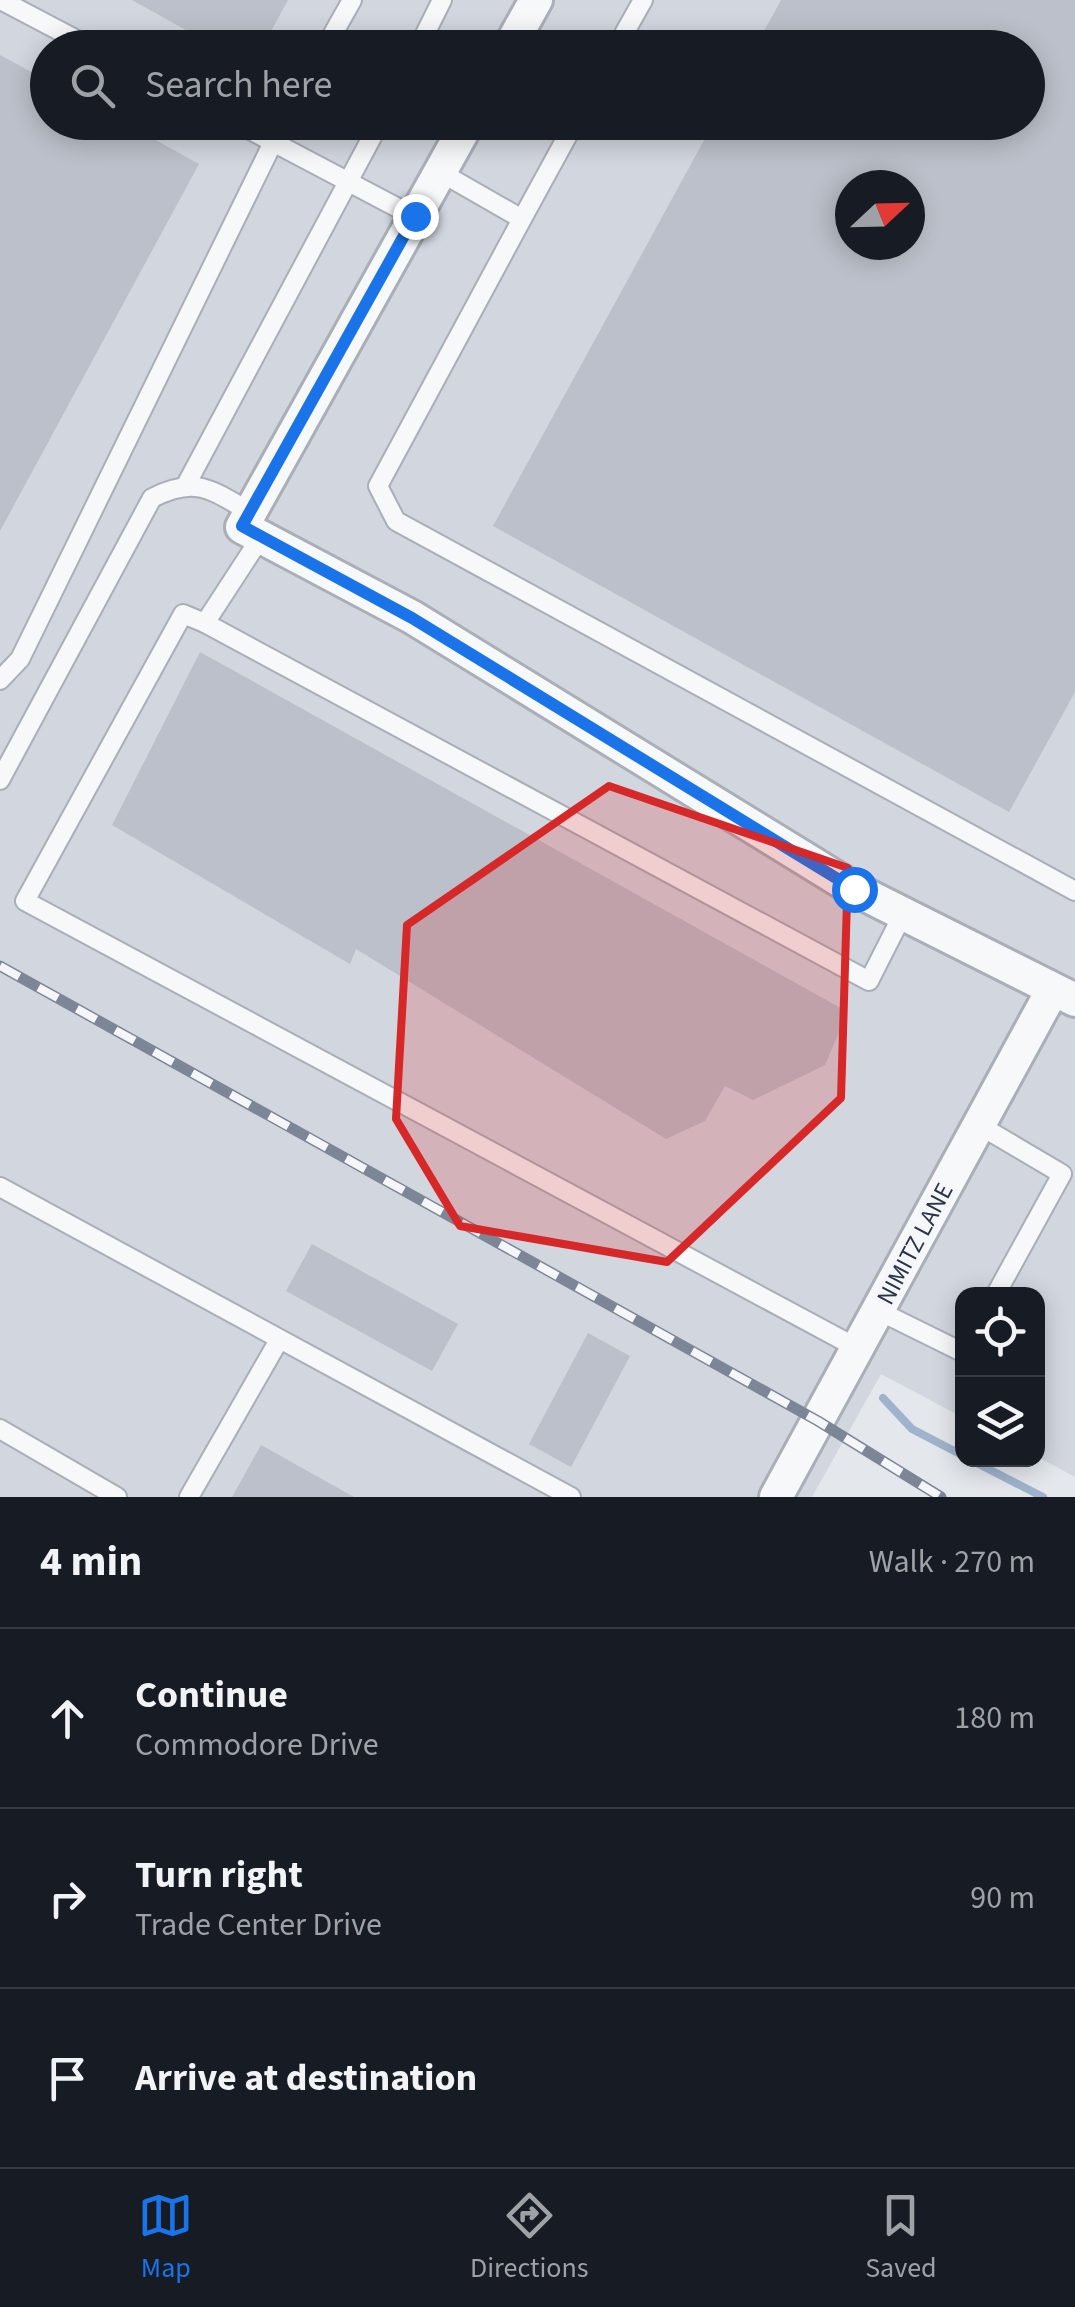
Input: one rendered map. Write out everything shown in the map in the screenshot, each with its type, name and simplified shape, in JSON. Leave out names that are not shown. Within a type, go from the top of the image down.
[{"type":"street","points":[[520,30],[536,0]]},
{"type":"street","points":[[458,140],[251,525],[412,618],[854,889],[1067,991]]},
{"type":"street","name":"NIMITZ LANE","points":[[776,1497],[980,1124],[1067,991]]},
{"type":"lane","points":[[1,0],[58,30]]},
{"type":"lane","points":[[335,30],[352,0]]},
{"type":"lane","points":[[427,30],[442,0]]},
{"type":"lane","points":[[626,30],[643,0]]},
{"type":"lane","points":[[268,140],[415,216]]},
{"type":"lane","points":[[186,485],[371,140]]},
{"type":"lane","points":[[565,140],[378,486],[396,521],[1075,891]]},
{"type":"lane","points":[[0,680],[20,659],[272,142]]},
{"type":"lane","points":[[440,172],[522,219]]},
{"type":"lane","points":[[0,780],[152,498],[186,485],[209,488],[251,525],[205,623]]},
{"type":"lane","points":[[858,1349],[26,901],[183,614],[869,981],[903,914]]},
{"type":"lane","points":[[980,1124],[1062,1174],[1000,1287]]},
{"type":"lane","points":[[0,1188],[571,1497]]},
{"type":"lane","points":[[879,1311],[955,1349]]},
{"type":"lane","points":[[189,1497],[279,1340]]},
{"type":"lane","points":[[0,1430],[117,1497]]},
{"type":"highlighted area","points":[[609,786],[848,868],[841,1098],[667,1262],[460,1226],[396,1119],[407,925]]},
{"type":"shaded area","points":[[0,0],[1075,0],[1075,1477],[1045,1461],[1045,1287],[955,1287],[955,1413],[881,1374],[812,1497],[0,1497]]},
{"type":"building","points":[[132,0],[288,0],[272,30],[186,30]]},
{"type":"building","points":[[781,0],[1075,0],[1075,692],[1009,812],[493,526],[704,140],[1045,140],[1045,30],[765,30]]},
{"type":"building","points":[[0,55],[30,71],[30,140],[156,140],[199,164],[0,531]]},
{"type":"building","points":[[200,652],[848,1012],[825,1065],[753,1100],[725,1086],[705,1121],[666,1139],[356,949],[350,964],[112,825]]},
{"type":"building","points":[[312,1244],[458,1324],[432,1371],[286,1291]]},
{"type":"building","points":[[588,1333],[630,1356],[571,1467],[529,1444]]},
{"type":"building","points":[[261,1445],[354,1497],[232,1497]]},
{"type":"waterway","points":[[883,1398],[912,1429],[955,1451]]},
{"type":"waterway","points":[[985,1467],[1043,1497]]},
{"type":"railway","points":[[0,966],[818,1421],[941,1497]]},
{"type":"route","points":[[415,216],[242,526],[412,618],[854,889]]}]
